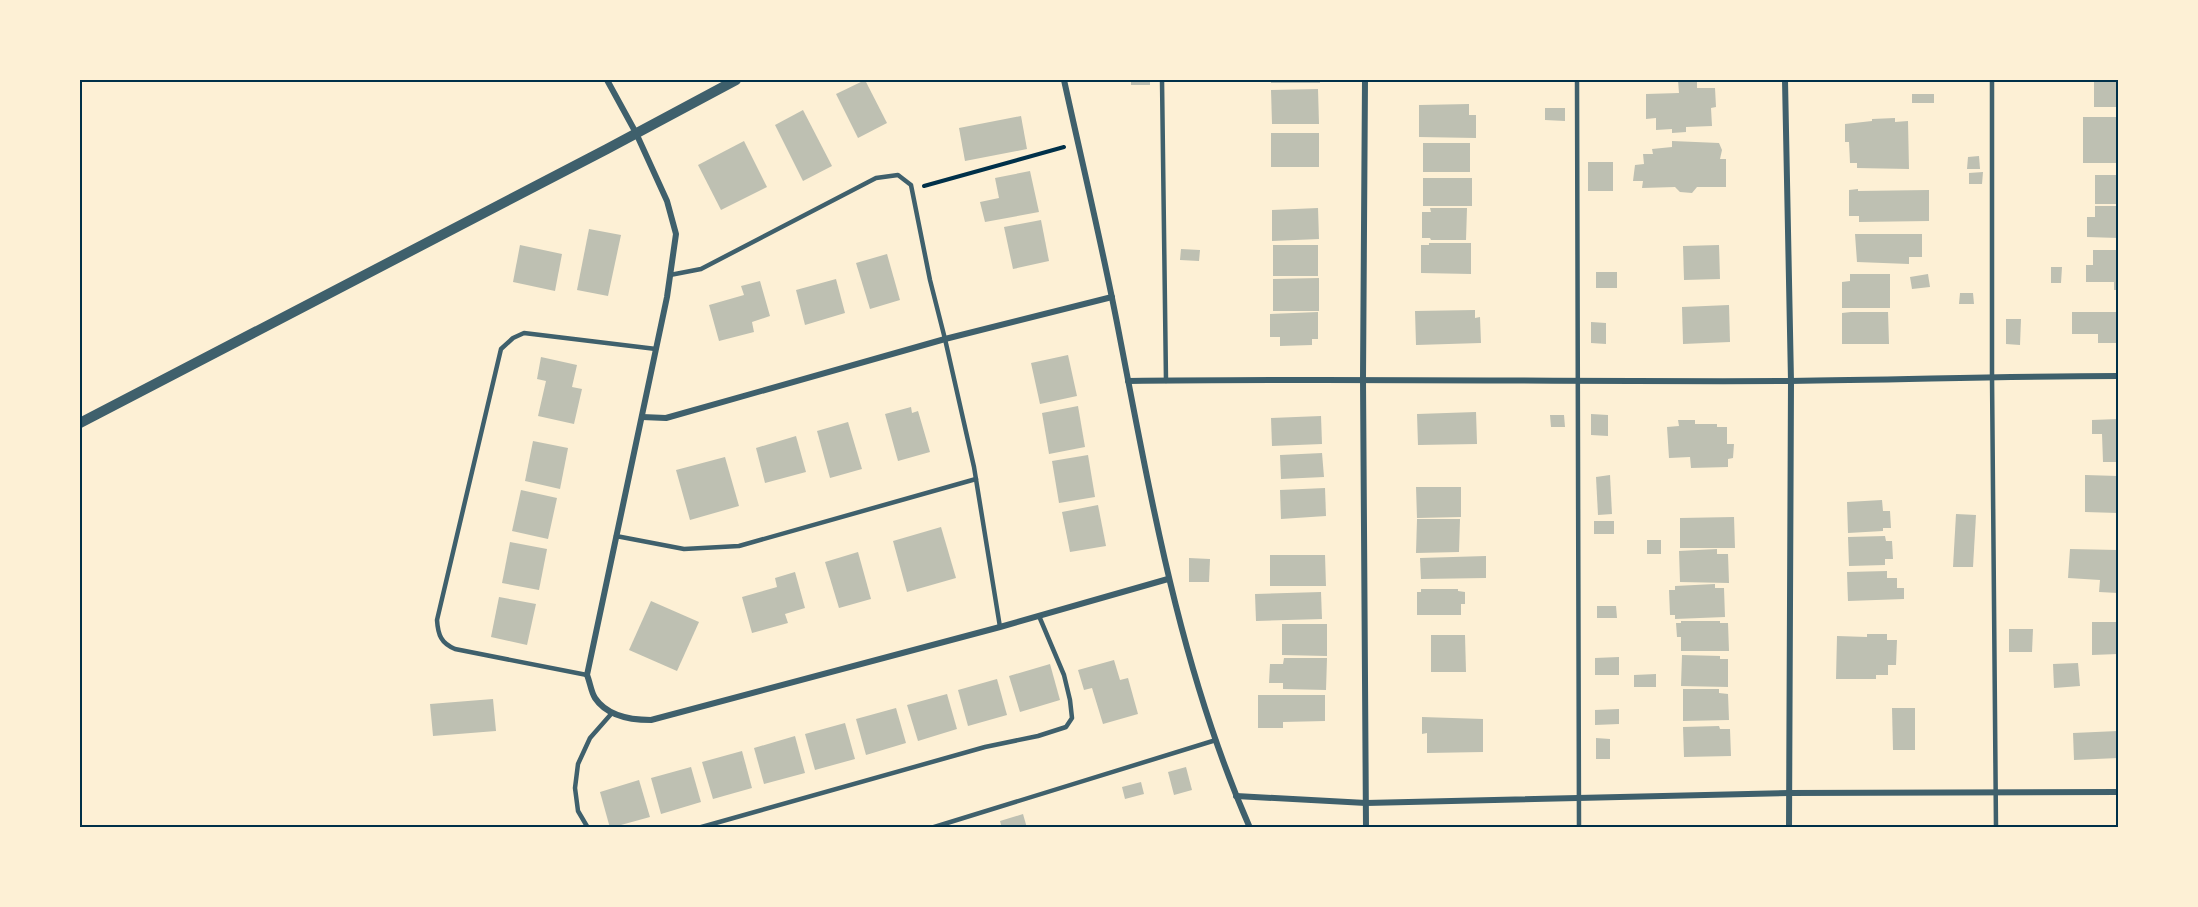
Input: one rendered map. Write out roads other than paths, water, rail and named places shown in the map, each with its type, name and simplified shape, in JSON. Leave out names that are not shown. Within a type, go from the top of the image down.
[{"type":"street","points":[[607,80],[636,134],[667,201],[676,234],[656,349],[587,675],[596,698],[612,713],[633,720],[651,720],[1000,627],[1168,579]]},
{"type":"street","points":[[80,423],[736,80]]},
{"type":"street","points":[[1064,80],[1112,297],[1168,579],[1198,690],[1236,796],[1250,828]]},
{"type":"street","points":[[1365,80],[1363,379],[1366,828]]},
{"type":"street","points":[[1785,80],[1791,381],[1789,828]]},
{"type":"street","points":[[642,417],[666,418],[945,339],[1112,297]]},
{"type":"street","points":[[1128,381],[1363,379],[1791,381],[1992,376],[2118,376]]},
{"type":"street","points":[[1236,796],[1366,803],[1789,793],[2118,792]]},
{"type":"lane","points":[[1162,80],[1166,381]]},
{"type":"lane","points":[[1577,80],[1579,828]]},
{"type":"lane","points":[[1992,80],[1996,828]]},
{"type":"lane","points":[[670,275],[701,269],[876,178],[898,176],[911,185],[930,280],[976,479],[1000,627]]},
{"type":"lane","points":[[587,675],[455,650],[444,644],[438,633],[437,620],[501,349],[513,338],[524,333],[656,349]]},
{"type":"lane","points":[[616,536],[684,549],[739,546],[976,479]]},
{"type":"lane","points":[[698,828],[985,747],[1038,736],[1066,727],[1072,717],[1070,700],[1064,675],[1040,616]]},
{"type":"lane","points":[[588,828],[578,811],[575,788],[578,764],[590,738],[612,713]]},
{"type":"lane","points":[[931,828],[1216,740]]}]
